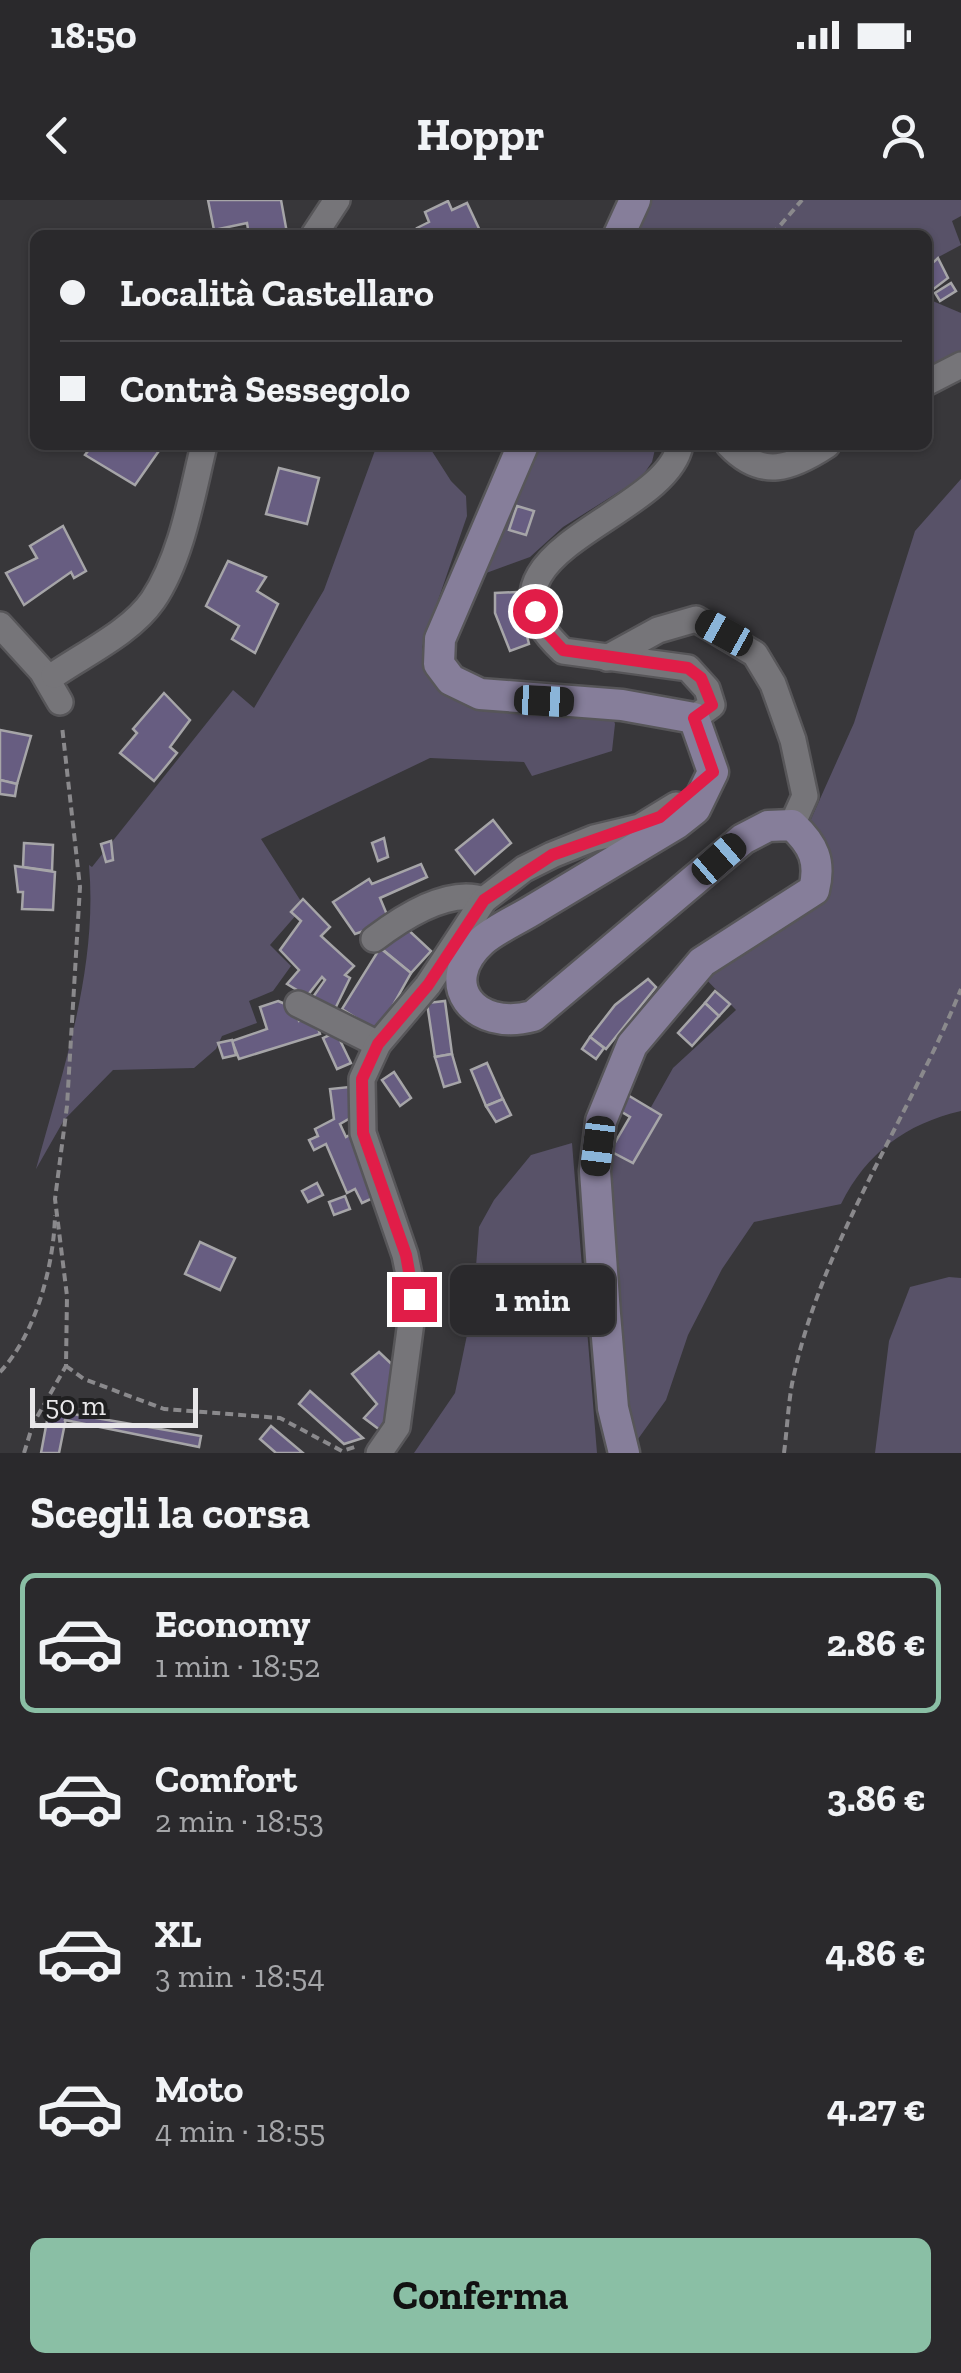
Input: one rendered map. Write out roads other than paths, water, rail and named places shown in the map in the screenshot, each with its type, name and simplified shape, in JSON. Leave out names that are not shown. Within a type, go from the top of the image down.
[{"type":"street","points":[[317,230],[337,200]]},
{"type":"street","points":[[621,230],[635,200]]},
{"type":"street","points":[[932,380],[961,365]]},
{"type":"street","points":[[54,674],[134,620],[154,599],[188,510],[203,450]]},
{"type":"street","points":[[522,450],[440,638],[439,664],[451,680],[480,694],[622,705],[694,718],[712,705],[701,678],[688,668],[563,650],[548,636],[535,611],[538,582],[549,560],[663,478],[675,464],[679,450]]},
{"type":"street","points":[[735,450],[753,465],[773,469],[799,464],[820,450]]},
{"type":"street","points":[[607,658],[658,630],[696,620],[756,654],[773,684],[800,766],[805,796],[792,826]]},
{"type":"street","points":[[0,625],[42,671],[60,702]]},
{"type":"street","points":[[624,1453],[613,1408],[595,1171],[601,1121],[632,1046],[702,962],[814,890],[820,867],[807,838],[792,826],[768,826],[743,839],[534,1016],[510,1022],[484,1018],[466,998],[462,980],[481,942],[676,824],[695,808],[713,772],[694,718]]},
{"type":"street","points":[[372,1447],[397,1427],[414,1299],[406,1255],[363,1133],[362,1079],[378,1044],[428,985],[484,900],[552,855],[660,817],[713,772]]},
{"type":"street","points":[[374,940],[408,918],[462,894],[484,900]]},
{"type":"street","points":[[298,1004],[378,1044]]}]
